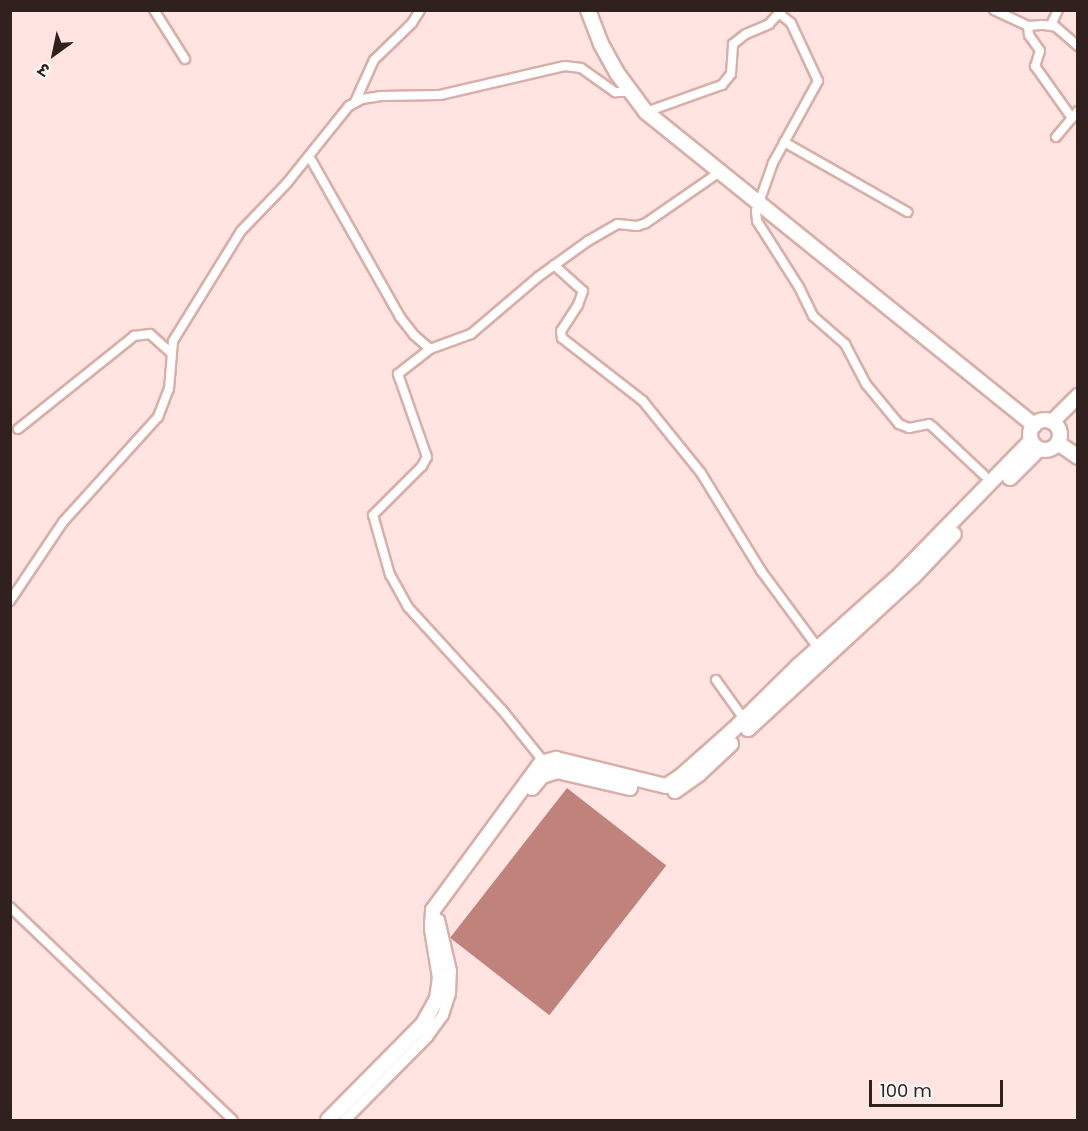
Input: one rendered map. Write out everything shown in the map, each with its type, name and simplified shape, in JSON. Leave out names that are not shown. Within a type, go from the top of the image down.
[{"type":"main road","points":[[339,1120],[428,1029],[436,1017],[446,990],[447,976],[435,924],[448,900],[542,776],[557,771],[654,793],[669,794],[684,786],[913,577],[1035,445],[1034,425],[646,112],[630,92],[601,44],[588,10]]},
{"type":"main road","points":[[1077,396],[1055,425],[1058,443],[1077,458]]},
{"type":"main road","points":[[1055,425],[1077,409]]},
{"type":"main road","points":[[1034,425],[1044,420],[1055,425]]},
{"type":"main road","points":[[1035,445],[1050,449],[1058,443]]},
{"type":"main road","points":[[328,1120],[423,1024],[437,999],[440,978],[434,910],[544,762],[556,759],[666,786],[680,777],[901,574],[1035,445]]},
{"type":"street","points":[[154,10],[185,59]]},
{"type":"street","points":[[10,601],[63,522],[158,417],[169,389],[170,352],[178,332],[241,231],[355,102],[374,60],[412,23],[420,10]]},
{"type":"street","points":[[994,10],[1028,26],[1051,25],[1077,46]]},
{"type":"street","points":[[1051,25],[1058,10]]},
{"type":"street","points":[[646,112],[722,85],[731,74],[733,44],[746,34],[769,24],[781,12],[790,23],[818,81],[784,142],[759,201],[755,216],[757,221],[799,287],[813,316],[845,344],[866,384],[886,410],[904,427],[929,424],[984,475]]},
{"type":"street","points":[[1028,26],[1029,35],[1040,51],[1035,66],[1074,114],[1056,137]]},
{"type":"street","points":[[355,102],[380,96],[440,95],[573,66],[587,71],[615,92],[630,92]]},
{"type":"street","points":[[784,142],[907,212]]},
{"type":"street","points":[[309,156],[400,317],[414,335],[430,349]]},
{"type":"street","points":[[544,762],[502,710],[408,607],[390,575],[373,520],[377,508],[425,461],[425,447],[397,379],[399,371],[430,349],[471,334],[554,265],[588,241],[618,224],[638,226],[646,223],[721,171]]},
{"type":"street","points":[[554,265],[583,291],[578,305],[561,330],[562,338],[643,401],[650,409],[701,473],[762,572],[818,648]]},
{"type":"street","points":[[18,429],[134,336],[150,334],[170,352]]},
{"type":"street","points":[[716,680],[744,719]]},
{"type":"street","points":[[10,908],[233,1120]]},
{"type":"street","points":[[322,1120],[415,1026],[432,994],[435,982],[427,935],[435,924]]},
{"type":"street","points":[[345,1120],[427,1036],[443,1015],[450,994],[451,971],[435,924]]},
{"type":"shaded area","points":[[567,788],[666,866],[549,1015],[450,938]]}]
